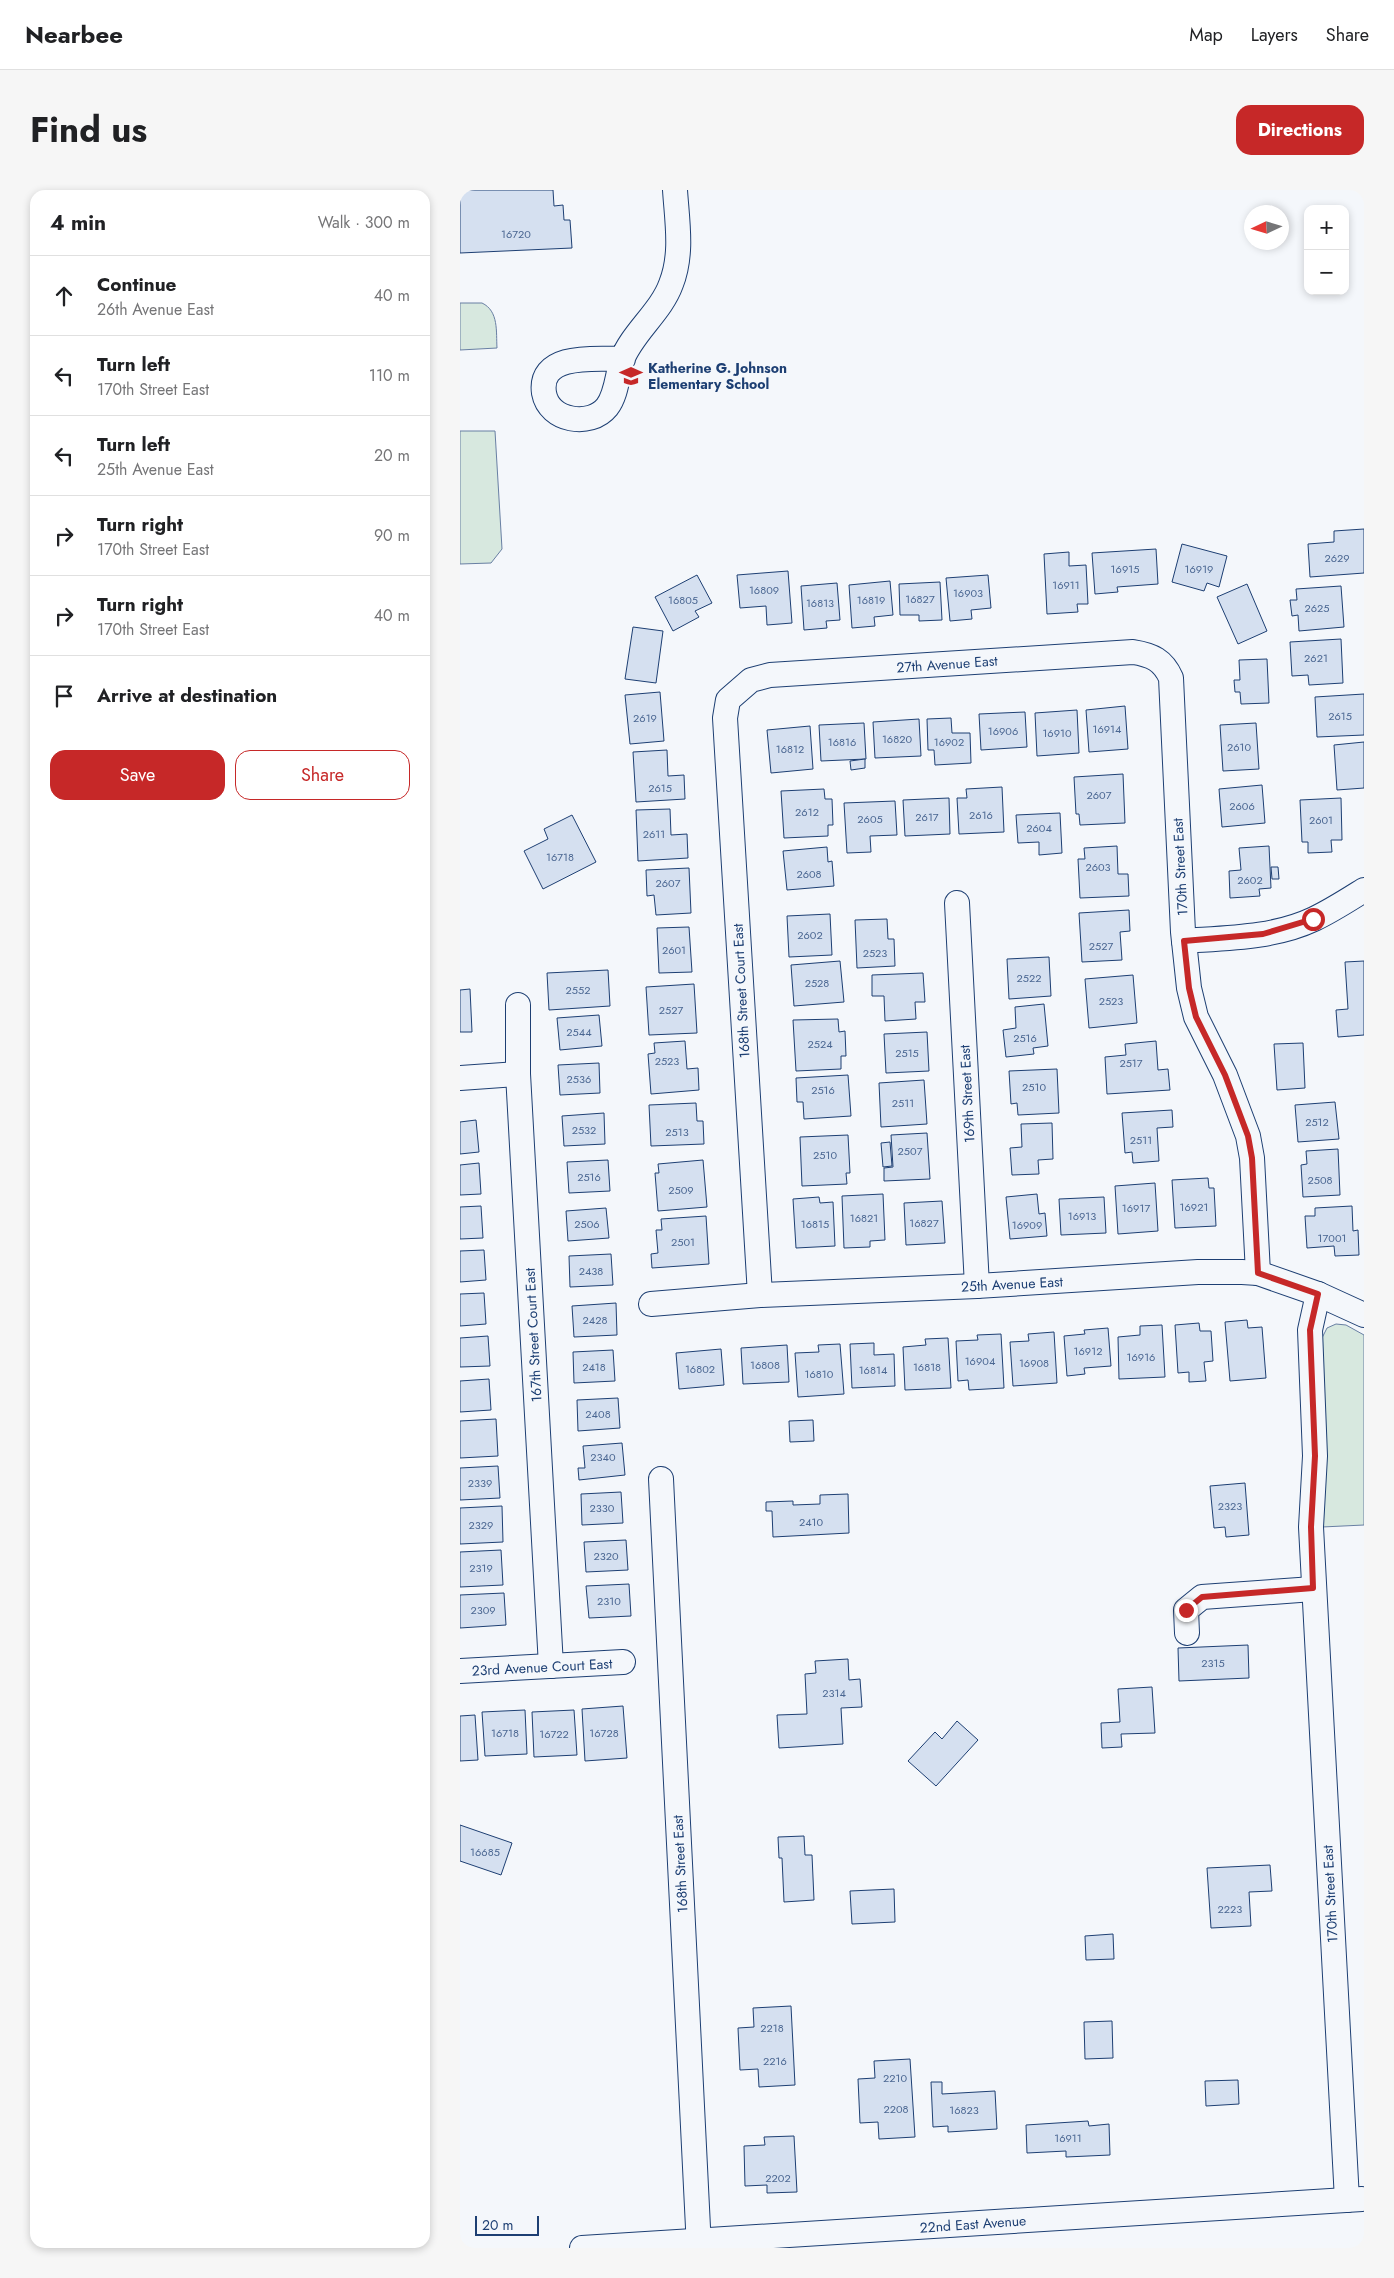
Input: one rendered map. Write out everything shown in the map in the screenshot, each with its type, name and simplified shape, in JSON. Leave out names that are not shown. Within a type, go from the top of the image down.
[{"type":"street","points":[[623,359],[671,285],[678,251],[675,190]]},
{"type":"street","name":"27th Avenue East","points":[[736,692],[751,680],[770,676],[1133,652],[1148,654],[1161,662]]},
{"type":"street","name":"170th Street East","points":[[1161,662],[1171,678],[1184,941],[1189,988],[1196,1017],[1225,1075],[1248,1136],[1252,1158],[1258,1273]]},
{"type":"street","name":"168th Street Court East","points":[[736,692],[728,700],[725,718],[760,1294]]},
{"type":"street","points":[[1184,941],[1263,934],[1289,928],[1313,919],[1364,890]]},
{"type":"street","name":"169th Street East","points":[[957,903],[977,1286]]},
{"type":"street","name":"167th Street Court East","points":[[518,1005],[518,1074],[551,1666]]},
{"type":"street","points":[[460,1078],[518,1074]]},
{"type":"street","name":"25th Avenue East","points":[[651,1304],[760,1294],[977,1286],[1198,1272],[1258,1273],[1318,1294],[1364,1314]]},
{"type":"street","name":"170th Street East","points":[[1318,1294],[1310,1330],[1315,1456],[1311,1527],[1313,1588],[1356,2199]]},
{"type":"street","name":"168th Street East","points":[[661,1479],[698,2245]]},
{"type":"street","points":[[1187,1633],[1186,1610],[1202,1597],[1313,1588]]},
{"type":"street","name":"23rd Avenue Court East","points":[[460,1671],[623,1662]]},
{"type":"street","name":"22nd East Avenue","points":[[582,2248],[698,2245],[1356,2199]]},
{"type":"shaded area","points":[[460,303],[482,303],[491,311],[496,322],[497,348],[460,350]]},
{"type":"shaded area","points":[[460,431],[495,431],[502,549],[491,563],[460,564]]},
{"type":"shaded area","points":[[1336,1324],[1346,1325],[1364,1335],[1364,1525],[1322,1527],[1321,1340],[1327,1328]]},
{"type":"building","points":[[460,190],[553,190],[554,206],[563,205],[564,220],[570,220],[572,248],[460,253]]},
{"type":"building","points":[[1364,529],[1364,573],[1310,577],[1308,544],[1334,542],[1334,531]]},
{"type":"building","points":[[1182,544],[1227,556],[1219,587],[1207,583],[1204,591],[1172,582]]},
{"type":"building","points":[[1156,549],[1158,584],[1117,587],[1118,592],[1095,594],[1092,553]]},
{"type":"building","points":[[1069,552],[1069,566],[1086,565],[1088,604],[1077,604],[1078,612],[1047,614],[1044,554]]},
{"type":"building","points":[[788,571],[792,623],[767,625],[766,606],[740,608],[737,575]]},
{"type":"building","points":[[697,575],[712,603],[695,611],[699,617],[673,631],[655,597]]},
{"type":"building","points":[[988,575],[991,608],[971,610],[972,619],[950,621],[946,578]]},
{"type":"building","points":[[890,581],[893,615],[874,617],[875,626],[852,628],[849,585]]},
{"type":"building","points":[[940,582],[942,620],[919,621],[919,615],[900,615],[899,584]]},
{"type":"building","points":[[837,583],[840,620],[826,621],[827,628],[804,630],[801,586]]},
{"type":"building","points":[[1247,584],[1267,631],[1238,644],[1217,597]]},
{"type":"building","points":[[1341,586],[1344,627],[1299,631],[1298,615],[1292,616],[1290,600],[1297,600],[1296,589]]},
{"type":"building","points":[[633,627],[663,631],[656,683],[625,679]]},
{"type":"building","points":[[1341,639],[1343,683],[1309,685],[1308,675],[1292,676],[1290,642]]},
{"type":"building","points":[[1267,659],[1269,703],[1241,704],[1240,692],[1235,692],[1234,680],[1240,680],[1239,660]]},
{"type":"building","points":[[660,692],[664,741],[630,744],[625,695]]},
{"type":"building","points":[[1364,694],[1364,735],[1317,737],[1315,697]]},
{"type":"building","points":[[1125,706],[1128,749],[1089,752],[1086,710]]},
{"type":"building","points":[[1077,710],[1079,753],[1037,756],[1035,713]]},
{"type":"building","points":[[1025,712],[1027,747],[981,750],[979,714]]},
{"type":"building","points":[[951,718],[952,733],[970,733],[971,763],[935,765],[934,750],[928,750],[927,719]]},
{"type":"building","points":[[919,719],[921,756],[875,758],[873,722]]},
{"type":"building","points":[[864,723],[866,759],[821,761],[819,725]]},
{"type":"building","points":[[1256,723],[1259,769],[1223,771],[1220,725]]},
{"type":"building","points":[[810,726],[813,769],[771,773],[767,730]]},
{"type":"building","points":[[1364,742],[1364,788],[1337,790],[1334,745]]},
{"type":"building","points":[[667,750],[668,776],[684,775],[685,799],[636,802],[633,752]]},
{"type":"building","points":[[865,759],[865,768],[851,770],[850,761]]},
{"type":"building","points":[[1123,774],[1125,823],[1080,825],[1079,814],[1076,814],[1074,777]]},
{"type":"building","points":[[1262,785],[1265,823],[1222,827],[1219,789]]},
{"type":"building","points":[[1002,787],[1004,832],[959,834],[957,798],[967,798],[966,789]]},
{"type":"building","points":[[824,789],[825,799],[832,799],[833,825],[828,825],[828,836],[784,838],[781,791]]},
{"type":"building","points":[[949,798],[950,834],[905,836],[903,800]]},
{"type":"building","points":[[1341,798],[1342,840],[1331,840],[1332,852],[1308,853],[1308,842],[1302,842],[1300,800]]},
{"type":"building","points":[[895,801],[897,835],[870,836],[871,852],[847,853],[844,803]]},
{"type":"building","points":[[670,809],[671,835],[687,834],[688,858],[638,861],[636,810]]},
{"type":"building","points":[[1060,813],[1062,853],[1039,855],[1039,842],[1018,843],[1016,815]]},
{"type":"building","points":[[572,815],[596,862],[543,889],[524,851],[548,839],[544,829]]},
{"type":"building","points":[[1117,846],[1118,874],[1128,874],[1129,896],[1080,898],[1078,859],[1085,859],[1084,848]]},
{"type":"building","points":[[1269,846],[1271,888],[1259,889],[1260,896],[1230,898],[1229,871],[1241,870],[1239,848]]},
{"type":"building","points":[[827,847],[828,862],[832,861],[834,886],[787,890],[783,851]]},
{"type":"building","points":[[1271,867],[1278,867],[1279,879],[1272,879]]},
{"type":"building","points":[[689,868],[691,913],[656,915],[654,895],[647,896],[646,870]]},
{"type":"building","points":[[1129,910],[1130,931],[1120,932],[1122,960],[1082,962],[1079,913]]},
{"type":"building","points":[[830,914],[832,955],[789,957],[787,916]]},
{"type":"building","points":[[887,919],[888,939],[894,939],[895,966],[857,968],[855,920]]},
{"type":"building","points":[[689,927],[692,972],[659,973],[657,928]]},
{"type":"building","points":[[1049,957],[1051,996],[1009,999],[1007,959]]},
{"type":"building","points":[[840,961],[844,1002],[794,1006],[791,965]]},
{"type":"building","points":[[1364,961],[1364,1035],[1338,1037],[1336,1010],[1348,1009],[1345,962]]},
{"type":"building","points":[[608,970],[610,1006],[549,1010],[547,973]]},
{"type":"building","points":[[923,973],[925,1002],[915,1002],[916,1019],[885,1021],[884,996],[872,996],[872,975]]},
{"type":"building","points":[[1133,975],[1137,1023],[1089,1028],[1085,979]]},
{"type":"building","points":[[694,984],[697,1033],[649,1035],[646,987]]},
{"type":"building","points":[[470,989],[472,1032],[460,1032],[460,990]]},
{"type":"building","points":[[1044,1004],[1048,1046],[1033,1048],[1034,1054],[1006,1057],[1003,1030],[1016,1028],[1015,1007]]},
{"type":"building","points":[[599,1015],[602,1046],[560,1050],[557,1018]]},
{"type":"building","points":[[838,1019],[839,1032],[845,1031],[846,1056],[841,1056],[841,1069],[796,1071],[793,1020]]},
{"type":"building","points":[[927,1032],[929,1071],[886,1073],[884,1034]]},
{"type":"building","points":[[685,1041],[687,1069],[698,1068],[699,1090],[651,1094],[648,1054],[655,1053],[654,1043]]},
{"type":"building","points":[[1156,1041],[1158,1070],[1168,1069],[1170,1090],[1107,1094],[1105,1057],[1126,1055],[1125,1044]]},
{"type":"building","points":[[1303,1043],[1305,1088],[1277,1090],[1274,1044]]},
{"type":"building","points":[[599,1063],[600,1093],[560,1095],[558,1065]]},
{"type":"building","points":[[1057,1069],[1059,1113],[1018,1115],[1017,1103],[1011,1104],[1009,1071]]},
{"type":"building","points":[[848,1075],[851,1116],[804,1119],[803,1102],[797,1102],[796,1078]]},
{"type":"building","points":[[924,1080],[927,1124],[881,1127],[879,1083]]},
{"type":"building","points":[[1335,1102],[1339,1139],[1298,1142],[1295,1105]]},
{"type":"building","points":[[696,1103],[697,1121],[703,1121],[704,1144],[651,1146],[649,1105]]},
{"type":"building","points":[[1172,1110],[1173,1127],[1157,1128],[1159,1161],[1133,1163],[1132,1152],[1125,1153],[1122,1113]]},
{"type":"building","points":[[604,1113],[605,1144],[564,1146],[562,1116]]},
{"type":"building","points":[[476,1120],[479,1152],[460,1154],[460,1122]]},
{"type":"building","points":[[1052,1123],[1053,1159],[1038,1160],[1039,1174],[1012,1175],[1010,1148],[1022,1147],[1021,1124]]},
{"type":"building","points":[[927,1133],[930,1179],[884,1181],[884,1168],[893,1167],[891,1135]]},
{"type":"building","points":[[848,1135],[850,1173],[846,1173],[847,1184],[802,1186],[800,1137]]},
{"type":"building","points":[[890,1142],[892,1166],[883,1167],[881,1143]]},
{"type":"building","points":[[1338,1149],[1340,1195],[1303,1197],[1301,1165],[1307,1164],[1306,1151]]},
{"type":"building","points":[[608,1160],[610,1191],[569,1193],[567,1162]]},
{"type":"building","points":[[703,1160],[707,1207],[658,1211],[655,1173],[659,1173],[658,1164]]},
{"type":"building","points":[[479,1163],[481,1194],[460,1195],[460,1165]]},
{"type":"building","points":[[1208,1178],[1209,1188],[1214,1188],[1216,1226],[1175,1228],[1172,1180]]},
{"type":"building","points":[[1155,1183],[1158,1231],[1118,1234],[1115,1186]]},
{"type":"building","points":[[883,1194],[885,1240],[870,1241],[870,1247],[844,1248],[842,1196]]},
{"type":"building","points":[[1037,1194],[1039,1214],[1045,1213],[1047,1236],[1010,1239],[1006,1197]]},
{"type":"building","points":[[819,1197],[820,1203],[833,1202],[835,1246],[796,1248],[793,1199]]},
{"type":"building","points":[[1104,1197],[1106,1233],[1061,1235],[1059,1199]]},
{"type":"building","points":[[942,1201],[945,1243],[906,1245],[904,1203]]},
{"type":"building","points":[[481,1206],[483,1238],[460,1239],[460,1207]]},
{"type":"building","points":[[1352,1206],[1353,1231],[1358,1230],[1359,1255],[1335,1256],[1334,1246],[1307,1248],[1305,1216],[1315,1216],[1315,1208]]},
{"type":"building","points":[[606,1208],[609,1238],[568,1241],[566,1211]]},
{"type":"building","points":[[706,1216],[709,1264],[652,1268],[651,1254],[658,1253],[656,1230],[662,1230],[661,1219]]},
{"type":"building","points":[[484,1250],[486,1280],[460,1282],[460,1251]]},
{"type":"building","points":[[611,1254],[613,1285],[570,1287],[569,1256]]},
{"type":"building","points":[[484,1293],[486,1324],[460,1326],[460,1294]]},
{"type":"building","points":[[616,1303],[617,1335],[574,1337],[572,1306]]},
{"type":"building","points":[[1247,1320],[1248,1328],[1262,1327],[1266,1378],[1230,1381],[1225,1322]]},
{"type":"building","points":[[1199,1323],[1200,1331],[1211,1331],[1213,1361],[1204,1362],[1206,1381],[1189,1382],[1189,1372],[1178,1373],[1175,1325]]},
{"type":"building","points":[[1162,1325],[1165,1377],[1119,1379],[1118,1337],[1140,1335],[1140,1326]]},
{"type":"building","points":[[1108,1328],[1111,1366],[1084,1368],[1085,1374],[1067,1376],[1064,1336],[1085,1334],[1084,1330]]},
{"type":"building","points":[[1054,1332],[1057,1383],[1013,1386],[1010,1342],[1029,1341],[1028,1334]]},
{"type":"building","points":[[1001,1334],[1004,1388],[969,1390],[968,1380],[958,1381],[956,1341],[978,1340],[977,1335]]},
{"type":"building","points":[[488,1336],[490,1366],[460,1367],[460,1338]]},
{"type":"building","points":[[948,1338],[951,1388],[905,1390],[903,1347],[926,1345],[925,1339]]},
{"type":"building","points":[[874,1343],[874,1355],[894,1354],[895,1386],[852,1388],[850,1344]]},
{"type":"building","points":[[840,1344],[844,1394],[798,1397],[795,1353],[819,1352],[818,1345]]},
{"type":"building","points":[[787,1345],[789,1382],[743,1384],[741,1348]]},
{"type":"building","points":[[721,1349],[724,1385],[679,1389],[676,1353]]},
{"type":"building","points":[[613,1350],[615,1381],[574,1383],[573,1352]]},
{"type":"building","points":[[489,1379],[491,1410],[460,1412],[460,1381]]},
{"type":"building","points":[[618,1398],[620,1428],[578,1431],[577,1400]]},
{"type":"building","points":[[496,1419],[498,1456],[460,1458],[460,1421]]},
{"type":"building","points":[[813,1420],[814,1441],[790,1442],[789,1421]]},
{"type":"building","points":[[622,1443],[625,1475],[579,1480],[578,1468],[585,1468],[583,1446]]},
{"type":"building","points":[[498,1466],[500,1498],[460,1500],[460,1468]]},
{"type":"building","points":[[1245,1483],[1249,1535],[1226,1537],[1225,1527],[1214,1528],[1210,1486]]},
{"type":"building","points":[[621,1492],[623,1523],[582,1525],[581,1494]]},
{"type":"building","points":[[848,1494],[849,1533],[773,1537],[772,1511],[766,1511],[766,1502],[793,1501],[793,1505],[820,1504],[820,1495]]},
{"type":"building","points":[[502,1506],[503,1542],[460,1544],[460,1508]]},
{"type":"building","points":[[626,1540],[628,1570],[586,1572],[584,1542]]},
{"type":"building","points":[[501,1550],[503,1585],[460,1587],[460,1552]]},
{"type":"building","points":[[629,1584],[631,1616],[589,1618],[586,1586]]},
{"type":"building","points":[[504,1593],[506,1625],[460,1628],[460,1595]]},
{"type":"building","points":[[1248,1645],[1249,1678],[1179,1681],[1178,1648]]},
{"type":"building","points":[[848,1659],[849,1680],[860,1679],[862,1707],[841,1708],[843,1744],[779,1748],[777,1715],[807,1714],[805,1674],[816,1673],[815,1661]]},
{"type":"building","points":[[1152,1687],[1155,1733],[1121,1734],[1122,1747],[1102,1748],[1101,1723],[1120,1722],[1118,1689]]},
{"type":"building","points":[[623,1706],[627,1758],[585,1761],[582,1709]]},
{"type":"building","points":[[525,1710],[527,1754],[485,1756],[482,1712]]},
{"type":"building","points":[[574,1710],[577,1755],[534,1757],[532,1712]]},
{"type":"building","points":[[475,1715],[478,1760],[460,1761],[460,1716]]},
{"type":"building","points":[[957,1721],[978,1740],[936,1786],[908,1761],[935,1732],[942,1739]]},
{"type":"building","points":[[460,1825],[512,1843],[501,1875],[460,1861]]},
{"type":"building","points":[[804,1836],[805,1855],[812,1855],[814,1900],[784,1902],[782,1858],[779,1858],[778,1837]]},
{"type":"building","points":[[1270,1865],[1272,1891],[1249,1892],[1251,1926],[1211,1928],[1207,1868]]},
{"type":"building","points":[[894,1889],[895,1922],[852,1924],[850,1891]]},
{"type":"building","points":[[1113,1934],[1114,1959],[1086,1960],[1085,1936]]},
{"type":"building","points":[[791,2006],[795,2085],[759,2087],[758,2069],[740,2070],[738,2028],[754,2027],[753,2008]]},
{"type":"building","points":[[1112,2021],[1113,2058],[1085,2059],[1084,2022]]},
{"type":"building","points":[[910,2059],[915,2137],[879,2139],[878,2122],[860,2123],[858,2079],[875,2078],[874,2061]]},
{"type":"building","points":[[1238,2080],[1239,2104],[1206,2106],[1205,2081]]},
{"type":"building","points":[[931,2082],[942,2082],[942,2094],[995,2091],[997,2129],[948,2132],[948,2126],[933,2127]]},
{"type":"building","points":[[1088,2121],[1089,2126],[1109,2124],[1110,2155],[1066,2157],[1066,2151],[1027,2153],[1026,2125]]},
{"type":"building","points":[[794,2136],[797,2192],[767,2193],[767,2185],[745,2186],[744,2146],[765,2145],[764,2137]]},
{"type":"place","name":"Katherine G. Johnson Elementary School","points":[[631,376]]},
{"type":"route","points":[[1186,1610],[1202,1597],[1313,1588],[1311,1527],[1315,1456],[1310,1330],[1312,1313],[1318,1294],[1258,1273],[1252,1158],[1248,1136],[1225,1075],[1196,1017],[1189,988],[1184,941],[1263,934],[1289,928],[1313,919]]}]
